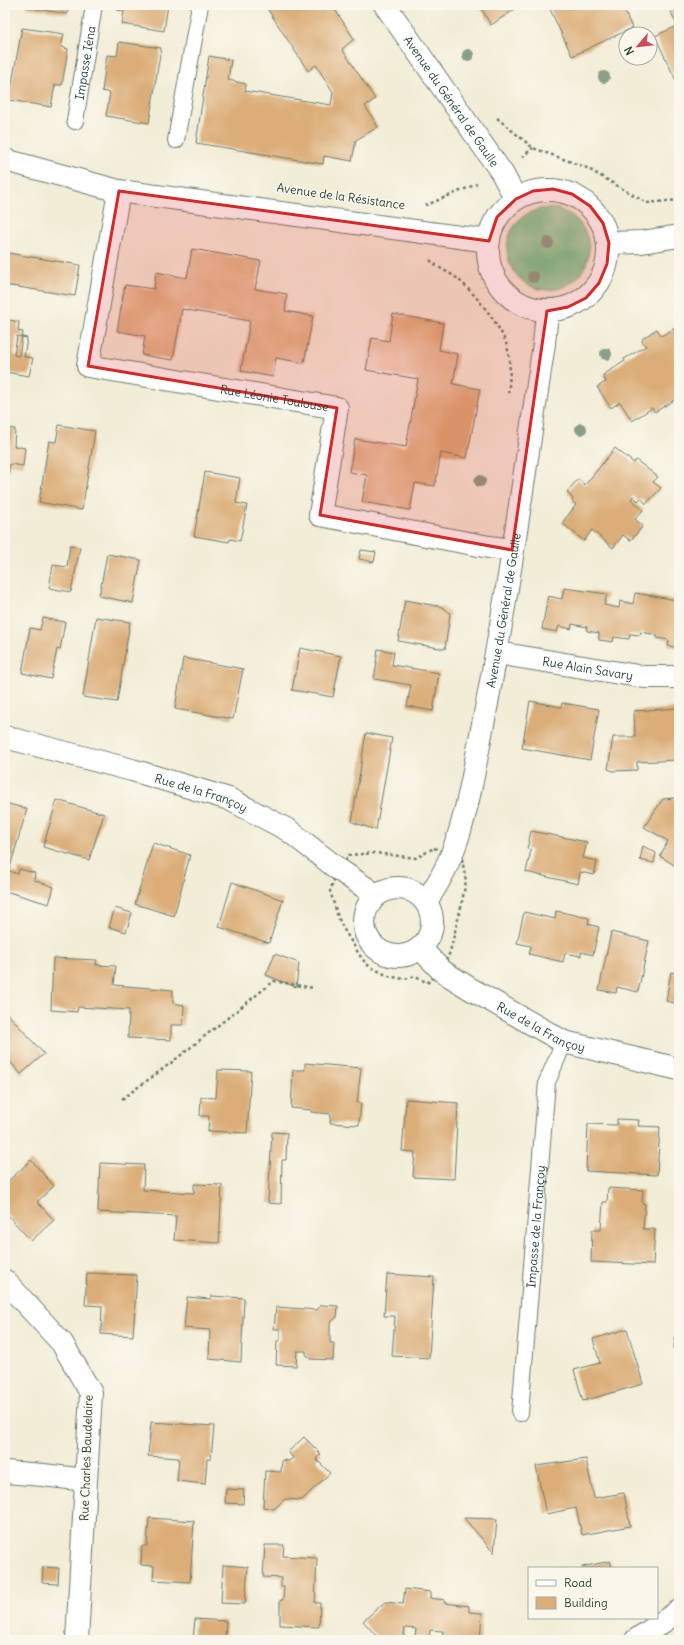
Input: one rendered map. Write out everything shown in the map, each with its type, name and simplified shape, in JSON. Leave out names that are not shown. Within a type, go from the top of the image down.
[{"type":"street","name":"Avenue du Général de Gaulle","points":[[386,5],[502,173],[516,199]]},
{"type":"street","name":"Avenue de la Résistance","points":[[5,160],[119,191],[489,241]]},
{"type":"street","points":[[553,189],[572,194],[590,206],[603,223],[609,243],[607,264],[600,283],[586,298],[568,308],[547,310],[527,307],[510,296],[497,280],[489,262],[489,241],[492,229],[498,217],[506,207],[516,199],[534,191],[553,189]]},
{"type":"street","name":"Rue Léonie Toulouse","points":[[119,191],[88,366],[337,408],[320,515],[512,550]]},
{"type":"street","points":[[609,243],[642,242],[679,236]]},
{"type":"street","name":"Avenue du Général de Gaulle","points":[[426,901],[438,884],[463,825],[497,653],[547,310]]},
{"type":"street","name":"Rue Alain Savary","points":[[497,653],[644,677],[679,677]]},
{"type":"street","name":"Rue de la Françoy","points":[[5,737],[132,770],[229,799],[288,830],[338,869],[376,895]]},
{"type":"street","points":[[400,887],[414,890],[426,901],[432,915],[432,923],[430,935],[420,948],[413,952],[395,956],[383,952],[371,942],[365,929],[364,917],[367,907],[376,895],[384,890],[400,887]]},
{"type":"street","name":"Rue de la Françoy","points":[[420,948],[442,971],[564,1042],[679,1069]]},
{"type":"street","name":"Rue Charles Baudelaire","points":[[5,1281],[62,1343],[91,1393],[77,1640]]},
{"type":"street","points":[[5,1472],[86,1480]]},
{"type":"street","points":[[636,1640],[679,1611]]},
{"type":"street","points":[[661,1640],[679,1628]]},
{"type":"lane","name":"Impasse Iéna","points":[[75,121],[94,5]]},
{"type":"lane","points":[[176,140],[200,5]]},
{"type":"lane","name":"Impasse de la Françoy","points":[[520,1413],[547,1082],[564,1042]]},
{"type":"path","name":"Avenue de la Résistance","points":[[418,205],[429,204],[502,173],[533,148],[585,167],[647,203],[679,200]]},
{"type":"path","points":[[122,1099],[171,1063],[274,981],[313,988]]},
{"type":"highlighted area","points":[[553,189],[572,194],[590,206],[603,223],[609,243],[607,264],[599,283],[586,298],[568,307],[547,311],[512,550],[320,515],[337,408],[88,366],[119,191],[489,241],[497,217],[516,199],[533,191]]},
{"type":"green space","points":[[548,208],[564,211],[577,220],[586,233],[589,249],[586,265],[577,278],[564,287],[548,290],[532,287],[519,278],[510,265],[507,249],[510,233],[519,220],[532,211]]},
{"type":"building","points":[[27,5],[69,5],[67,14],[26,7]]},
{"type":"building","points":[[118,5],[168,5],[164,31],[122,24],[124,11],[117,10]]},
{"type":"building","points":[[265,5],[332,5],[354,39],[342,49],[375,99],[365,106],[378,127],[356,140],[352,161],[324,156],[323,164],[196,143],[209,56],[231,60],[228,80],[246,84],[245,91],[331,105],[333,92],[316,65],[308,71]]},
{"type":"building","points":[[479,5],[521,5],[491,25]]},
{"type":"building","points":[[548,5],[622,5],[631,26],[618,26],[618,35],[572,56]]},
{"type":"building","points":[[668,5],[679,5],[679,87],[658,42],[658,35],[677,26]]},
{"type":"building","points":[[22,28],[64,34],[61,47],[68,49],[62,85],[55,85],[51,107],[9,100]]},
{"type":"building","points":[[119,42],[161,48],[149,123],[106,116],[110,93],[102,91],[107,55],[117,56]]},
{"type":"building","points":[[192,249],[261,261],[255,289],[287,294],[285,311],[313,316],[304,363],[276,358],[273,377],[241,371],[250,321],[182,309],[173,360],[142,355],[145,336],[117,331],[125,285],[154,289],[156,272],[187,278]]},
{"type":"building","points":[[8,253],[80,265],[75,296],[5,285],[5,258],[7,258]]},
{"type":"building","points":[[393,314],[443,323],[439,350],[458,354],[453,384],[480,389],[467,458],[441,453],[435,486],[415,483],[410,510],[362,502],[367,475],[349,472],[355,439],[406,447],[418,379],[366,370],[372,338],[389,341]]},
{"type":"building","points":[[5,319],[19,322],[18,331],[23,332],[22,337],[27,338],[24,357],[33,358],[29,376],[5,372]],"holes":[[[17,336],[22,337],[19,356],[14,355]]]},
{"type":"building","points":[[679,326],[679,405],[676,399],[655,412],[652,408],[632,421],[620,402],[611,408],[597,387],[606,382],[603,375],[625,361],[624,359],[646,346],[642,341],[643,338],[657,329],[661,336]]},
{"type":"building","points":[[59,425],[95,431],[82,510],[39,502],[49,441],[56,442]]},
{"type":"building","points":[[5,428],[15,429],[14,446],[25,448],[23,466],[10,464],[7,478],[5,478]]},
{"type":"building","points":[[615,448],[634,463],[636,460],[658,477],[653,482],[661,488],[646,504],[641,498],[638,501],[633,496],[631,499],[643,510],[635,519],[643,526],[630,540],[623,535],[613,548],[592,530],[584,541],[562,523],[576,505],[567,492],[578,479],[585,485]]},
{"type":"building","points":[[205,472],[240,478],[236,503],[247,505],[240,541],[230,539],[229,542],[194,536]]},
{"type":"building","points":[[70,545],[80,547],[71,592],[49,588],[53,565],[67,567]]},
{"type":"building","points":[[361,550],[376,552],[374,562],[359,559]]},
{"type":"building","points":[[107,554],[141,560],[133,603],[99,596]]},
{"type":"building","points":[[564,588],[607,594],[604,605],[619,608],[620,601],[633,604],[635,593],[677,600],[675,610],[679,611],[679,648],[668,646],[669,640],[657,638],[657,635],[641,632],[640,635],[630,634],[629,639],[614,637],[613,642],[599,640],[599,633],[587,631],[587,627],[572,624],[571,629],[559,626],[557,632],[542,629],[548,596],[562,599]]},
{"type":"building","points":[[405,600],[442,607],[450,613],[445,649],[398,641]]},
{"type":"building","points":[[96,617],[130,622],[117,702],[83,697]]},
{"type":"building","points":[[43,618],[65,622],[60,650],[57,649],[51,679],[22,673],[30,628],[40,630]]},
{"type":"building","points":[[300,648],[341,656],[333,697],[292,690]]},
{"type":"building","points":[[378,649],[394,652],[392,665],[439,673],[433,711],[407,706],[411,685],[374,679]]},
{"type":"building","points":[[183,658],[243,669],[233,719],[175,709]]},
{"type":"building","points":[[530,701],[561,707],[562,703],[599,709],[590,760],[522,748]]},
{"type":"building","points":[[679,708],[679,760],[637,762],[637,770],[613,771],[608,769],[613,737],[635,737],[634,711]]},
{"type":"building","points":[[366,733],[392,738],[376,830],[352,822]]},
{"type":"building","points":[[674,798],[679,802],[679,868],[660,856],[668,841],[644,827],[663,799]]},
{"type":"building","points":[[57,800],[104,814],[89,860],[43,847]]},
{"type":"building","points":[[5,803],[27,809],[10,867],[5,866]]},
{"type":"building","points":[[531,831],[587,842],[583,858],[597,861],[594,875],[580,872],[578,884],[526,872],[531,850],[527,849]]},
{"type":"building","points":[[153,843],[190,855],[174,916],[135,904]]},
{"type":"building","points":[[643,846],[656,853],[654,863],[640,860]]},
{"type":"building","points":[[19,869],[35,873],[34,880],[54,887],[49,904],[5,891],[6,870],[18,874]]},
{"type":"building","points":[[232,882],[283,900],[269,943],[219,927]]},
{"type":"building","points":[[115,908],[132,913],[126,932],[109,927]]},
{"type":"building","points":[[556,911],[589,918],[588,924],[599,927],[593,955],[581,952],[581,956],[565,953],[563,962],[529,954],[531,946],[517,943],[524,912],[555,919]]},
{"type":"building","points":[[611,932],[649,941],[638,992],[617,987],[616,993],[599,990]]},
{"type":"building","points":[[275,954],[299,963],[296,987],[266,975]]},
{"type":"building","points":[[53,958],[97,960],[96,965],[116,966],[114,985],[173,990],[173,1003],[184,1005],[183,1025],[171,1025],[171,1040],[128,1038],[129,1010],[78,1007],[77,1012],[51,1010]]},
{"type":"building","points":[[671,972],[679,974],[679,1004],[666,1001]]},
{"type":"building","points":[[5,1011],[44,1054],[21,1074],[5,1056]]},
{"type":"building","points":[[305,1063],[361,1068],[357,1103],[361,1103],[359,1125],[330,1123],[331,1114],[291,1108],[293,1070],[305,1070]]},
{"type":"building","points":[[218,1070],[251,1071],[247,1133],[208,1131],[209,1116],[200,1116],[201,1097],[216,1098]]},
{"type":"building","points":[[406,1099],[458,1103],[454,1179],[413,1177],[415,1152],[402,1151]]},
{"type":"building","points":[[617,1119],[639,1120],[638,1126],[660,1127],[657,1175],[586,1171],[588,1124],[617,1125]]},
{"type":"building","points":[[272,1132],[287,1133],[286,1160],[282,1160],[281,1204],[268,1203]]},
{"type":"building","points":[[31,1160],[54,1186],[37,1202],[54,1220],[31,1241],[5,1212],[5,1184]]},
{"type":"building","points":[[100,1163],[144,1165],[143,1190],[194,1193],[194,1184],[222,1185],[219,1243],[174,1240],[176,1216],[98,1212]]},
{"type":"building","points":[[608,1188],[643,1190],[642,1203],[645,1204],[643,1229],[655,1229],[653,1265],[591,1262],[592,1230],[601,1230],[603,1202],[607,1202]]},
{"type":"building","points":[[87,1273],[137,1275],[133,1336],[101,1334],[102,1306],[85,1305]]},
{"type":"building","points":[[387,1274],[434,1277],[429,1358],[392,1356],[395,1316],[384,1316]]},
{"type":"building","points":[[211,1296],[244,1298],[241,1362],[209,1359],[210,1330],[184,1328],[187,1297],[211,1299]]},
{"type":"building","points":[[321,1305],[338,1306],[337,1317],[330,1323],[330,1343],[334,1343],[333,1360],[310,1359],[306,1354],[306,1351],[297,1351],[296,1366],[276,1365],[277,1341],[280,1340],[280,1329],[274,1329],[276,1307],[317,1310]]},
{"type":"building","points":[[678,1314],[679,1315],[679,1349],[674,1348]]},
{"type":"building","points":[[627,1329],[643,1384],[583,1401],[574,1370],[600,1363],[593,1339]]},
{"type":"building","points":[[5,1365],[11,1372],[5,1378]]},
{"type":"building","points":[[151,1422],[214,1426],[211,1459],[207,1459],[205,1484],[177,1481],[179,1458],[148,1456]]},
{"type":"building","points":[[304,1437],[321,1454],[316,1459],[330,1473],[302,1500],[285,1499],[274,1509],[263,1507],[265,1471],[281,1472],[282,1460],[289,1461],[293,1458],[288,1452]]},
{"type":"building","points":[[586,1459],[594,1498],[624,1493],[630,1526],[582,1535],[576,1508],[546,1514],[536,1466]]},
{"type":"building","points":[[226,1489],[244,1490],[243,1504],[225,1503]]},
{"type":"building","points":[[149,1518],[194,1521],[190,1582],[153,1580],[154,1566],[141,1565],[142,1546],[147,1546]]},
{"type":"building","points":[[464,1518],[497,1519],[494,1553]]},
{"type":"building","points":[[265,1545],[284,1545],[283,1556],[317,1558],[315,1603],[320,1603],[319,1627],[280,1625],[280,1600],[283,1600],[284,1587],[281,1587],[281,1578],[263,1577]]},
{"type":"building","points":[[610,1561],[612,1567],[582,1567]]},
{"type":"building","points":[[223,1565],[248,1567],[245,1604],[221,1603]]},
{"type":"building","points":[[43,1567],[59,1568],[58,1584],[42,1583]]},
{"type":"building","points":[[405,1589],[430,1592],[430,1598],[445,1600],[444,1603],[469,1606],[469,1612],[482,1613],[480,1640],[442,1640],[443,1631],[430,1630],[429,1638],[415,1637],[416,1629],[405,1628],[404,1637],[401,1640],[380,1640],[363,1621],[385,1602],[403,1604]]},
{"type":"building","points":[[195,1619],[226,1621],[225,1640],[193,1640]]}]
